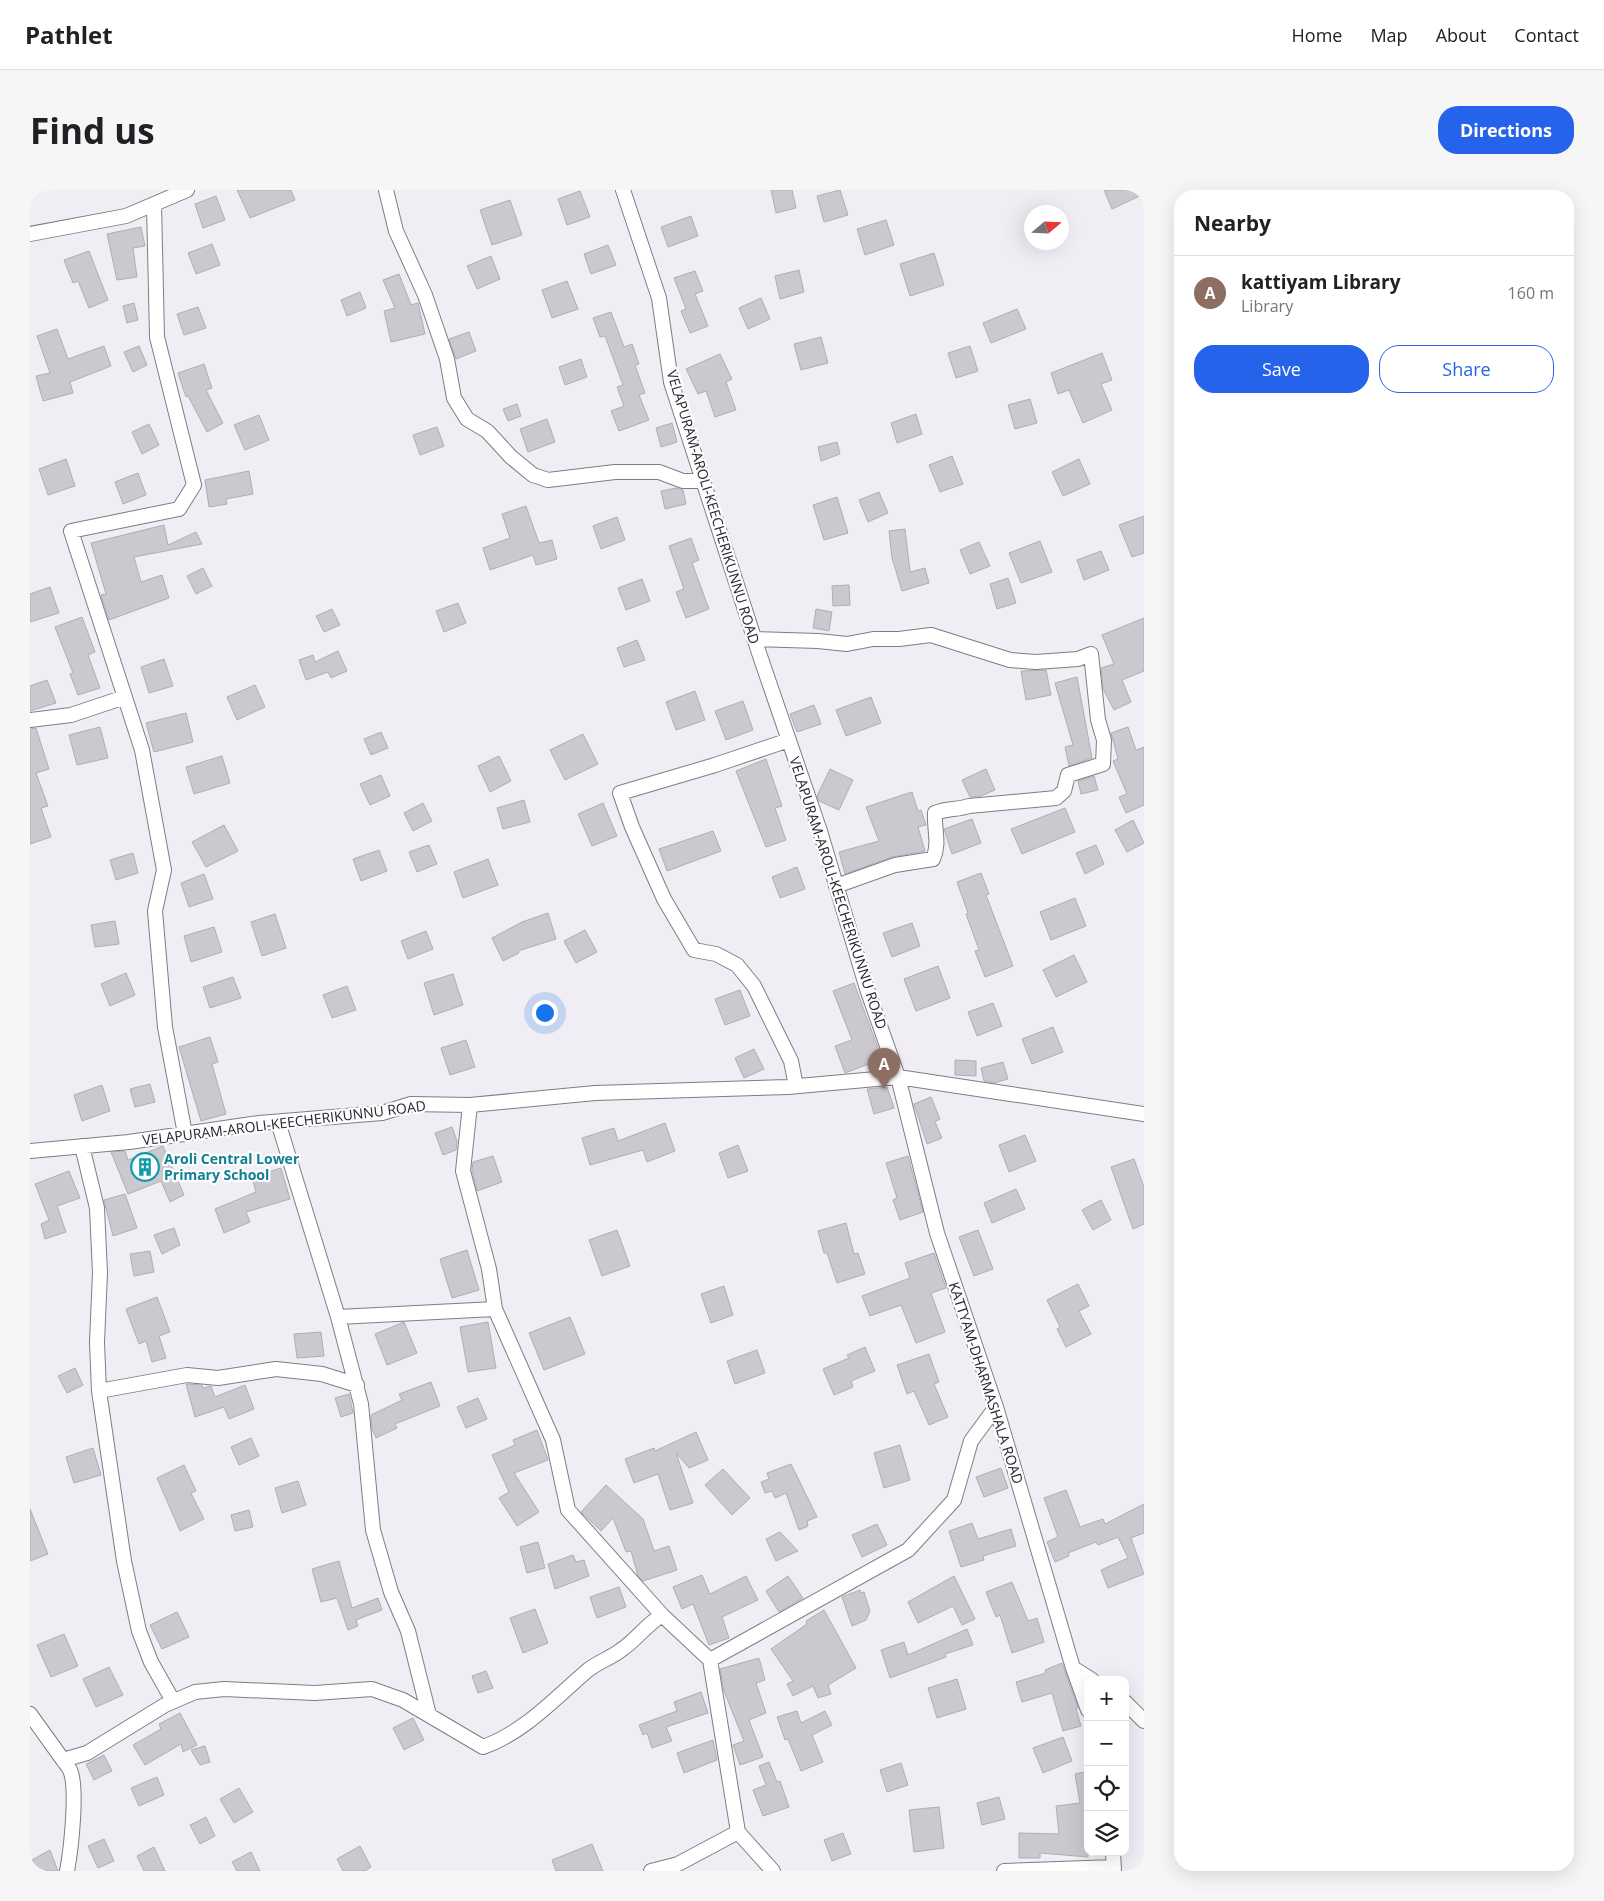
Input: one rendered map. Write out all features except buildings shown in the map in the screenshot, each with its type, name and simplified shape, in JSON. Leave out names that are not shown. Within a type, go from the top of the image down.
[{"type":"street","points":[[30,234],[126,216],[187,190]]},
{"type":"street","points":[[386,190],[396,231],[425,295],[444,350],[454,398],[466,419],[487,431],[511,457],[533,475],[548,480],[615,472],[659,472],[683,481],[704,481]]},
{"type":"street","name":"VELAPURAM-AROLI-KEECHERIKUNNU ROAD","points":[[30,1151],[278,1122],[382,1113],[411,1104],[470,1105],[596,1094],[796,1086],[898,1076],[866,989],[836,886],[671,382],[658,298],[623,190]]},
{"type":"street","points":[[154,204],[157,337],[194,485],[179,509],[71,531],[142,750],[164,870],[155,911],[165,1027],[185,1134]]},
{"type":"street","points":[[754,639],[810,640],[847,644],[873,639],[899,640],[931,635],[1010,660],[1036,662],[1078,659],[1091,654],[1098,720],[1104,740],[1103,764],[1068,775],[1064,791],[1056,798],[969,806],[959,809],[946,809],[936,813],[934,829],[938,846],[933,860],[895,865],[836,886]]},
{"type":"street","points":[[30,720],[71,715],[124,697]]},
{"type":"street","points":[[789,740],[715,766],[620,792],[632,827],[664,900],[694,950],[716,954],[736,965],[754,986],[791,1061],[796,1086]]},
{"type":"street","points":[[898,1076],[1144,1114]]},
{"type":"street","name":"KATTYAM-DHARMASHALA ROAD","points":[[898,1076],[937,1233],[996,1407],[1073,1668],[1084,1699]]},
{"type":"street","points":[[470,1105],[463,1171],[489,1269],[494,1309],[553,1440],[568,1510],[662,1615],[710,1660],[738,1832],[773,1871]]},
{"type":"street","points":[[278,1122],[357,1385],[361,1404],[373,1530],[391,1592],[408,1631],[429,1715]]},
{"type":"street","points":[[82,1146],[97,1208],[100,1273],[97,1342],[99,1391],[124,1560],[139,1631],[151,1662],[173,1701]]},
{"type":"street","points":[[338,1317],[494,1309]]},
{"type":"street","points":[[99,1391],[187,1375],[218,1378],[276,1369],[322,1374],[357,1385]]},
{"type":"street","points":[[710,1660],[908,1550],[954,1500],[971,1441],[996,1407]]},
{"type":"street","points":[[63,1760],[87,1753],[173,1701],[195,1692],[224,1689],[315,1693],[372,1689],[403,1700],[483,1747],[503,1740],[534,1717],[590,1668],[622,1650],[651,1622],[662,1615]]},
{"type":"street","points":[[1073,1668],[1086,1676]]},
{"type":"street","points":[[1129,1706],[1144,1721]]},
{"type":"street","points":[[30,1714],[70,1771],[73,1824],[67,1871]]},
{"type":"street","points":[[651,1871],[678,1864],[738,1832]]},
{"type":"street","points":[[1004,1871],[1114,1869],[1113,1856]]},
{"type":"place","name":"kattiyam Library","points":[[884,1089]]},
{"type":"place","name":"Aroli Central Lower Primary School","points":[[145,1167]]}]
